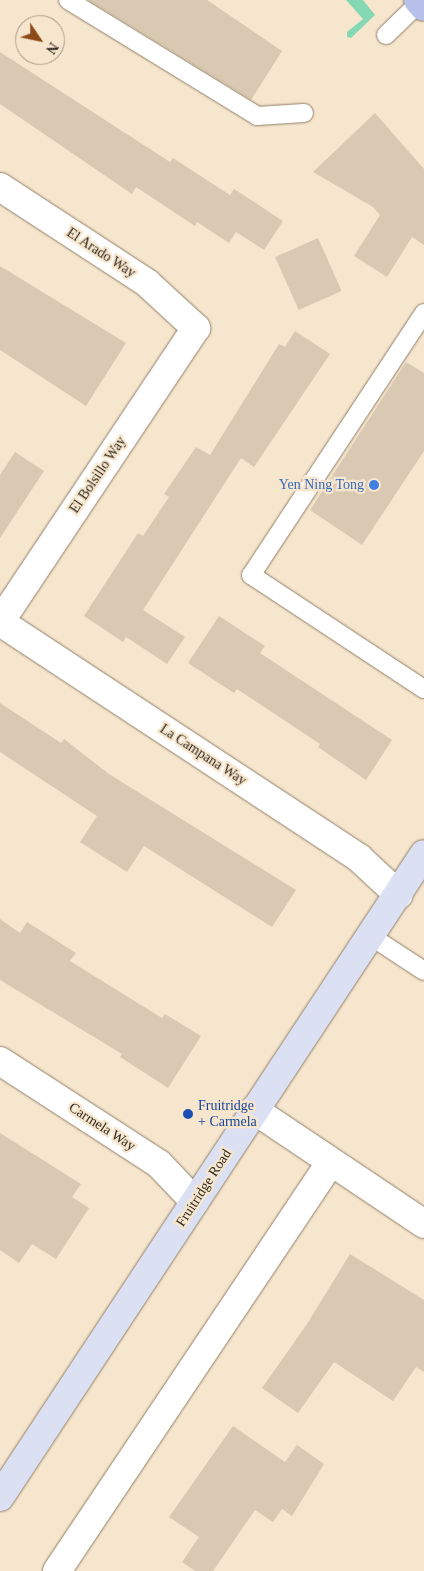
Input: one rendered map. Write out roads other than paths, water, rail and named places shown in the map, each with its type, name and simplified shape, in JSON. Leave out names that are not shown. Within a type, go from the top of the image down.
[{"type":"main road","name":"Fruitridge Road","points":[[0,1497],[196,1202],[254,1110],[415,877]]},
{"type":"street","name":"El Arado Way","points":[[0,187],[147,283],[196,328]]},
{"type":"street","name":"El Bolsillo Way","points":[[0,622],[196,328]]},
{"type":"street","name":"La Campana Way","points":[[0,622],[359,858],[415,877]]},
{"type":"street","name":"Carmela Way","points":[[0,1061],[159,1164],[196,1202]]},
{"type":"street","points":[[254,1110],[424,1224]]},
{"type":"street","points":[[57,1571],[331,1162]]},
{"type":"lane","points":[[68,0],[257,116],[304,113]]},
{"type":"lane","points":[[386,36],[421,3]]},
{"type":"lane","points":[[424,313],[251,575],[424,689]]},
{"type":"lane","points":[[372,937],[424,971]]},
{"type":"place","name":"Yen Ning Tong","points":[[374,485]]},
{"type":"place","name":"Fruitridge + Carmela","points":[[188,1114]]}]
